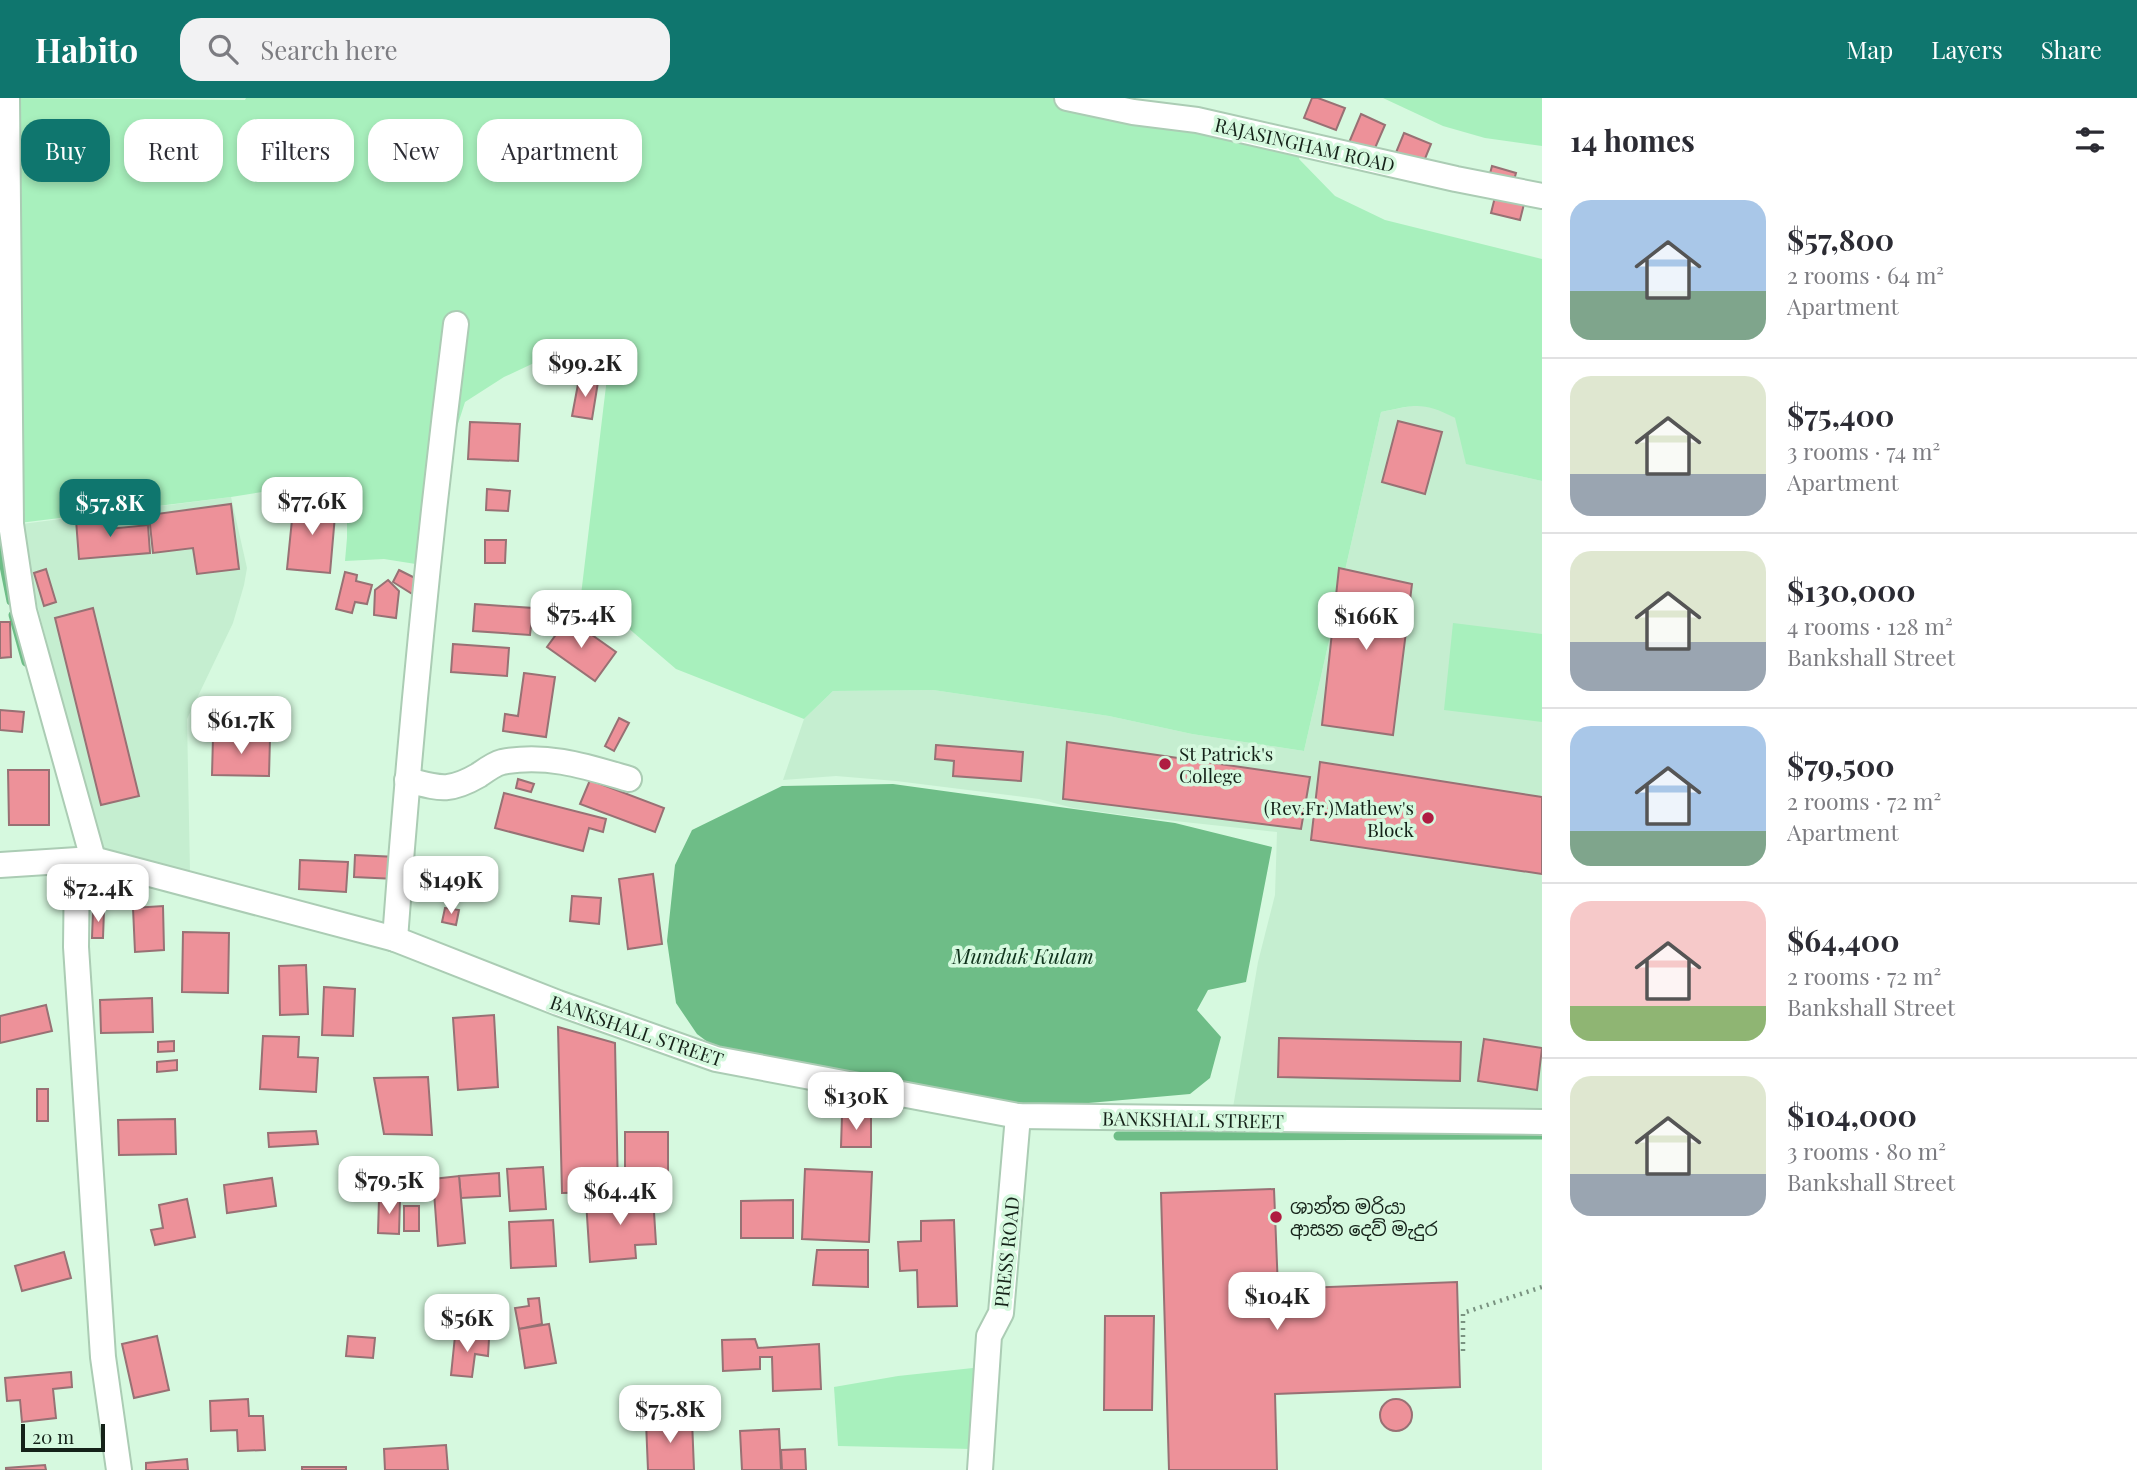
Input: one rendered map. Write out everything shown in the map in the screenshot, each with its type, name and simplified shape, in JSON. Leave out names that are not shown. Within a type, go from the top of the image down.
[{"type":"street","points":[[7,98],[5,404],[11,524],[24,611],[84,819],[85,860],[76,947],[103,1357],[119,1470]]},
{"type":"street","name":"RAJASINGHAM ROAD","points":[[1067,98],[1133,112],[1197,120],[1542,197]]},
{"type":"street","points":[[395,939],[407,780],[440,448],[456,324]]},
{"type":"street","points":[[407,780],[443,789],[467,781],[500,762],[541,758],[580,765],[629,779]]},
{"type":"street","name":"BANKSHALL STREET","points":[[0,865],[85,860],[395,939],[558,1003],[716,1059],[1018,1116],[1542,1122]]},
{"type":"street","name":"PRESS ROAD","points":[[980,1470],[989,1336],[1001,1313],[1018,1116]]},
{"type":"path","points":[[1463,1351],[1463,1313],[1542,1287]]},
{"type":"shaded area","points":[[7,98],[1067,98],[1301,143],[1299,159],[1335,196],[1385,220],[1542,259],[1542,481],[1466,464],[1455,418],[1435,409],[1418,406],[1381,412],[1304,751],[1192,734],[1109,716],[933,690],[833,691],[804,719],[676,669],[620,621],[581,595],[609,361],[570,357],[534,363],[504,377],[465,402],[449,452],[422,565],[384,559],[345,561],[347,495],[288,488],[11,524]]},
{"type":"shaded area","points":[[1383,98],[1542,98],[1542,146],[1485,138],[1443,126]]},
{"type":"shaded area","name":"St Patrick's College","points":[[1416,405],[1435,407],[1455,418],[1510,474],[1542,481],[1542,1122],[1231,1119],[1258,962],[1275,895],[1277,832],[1138,817],[1073,808],[1039,799],[896,781],[836,776],[783,780],[804,719],[833,691],[933,690],[1109,716],[1192,734],[1304,751],[1381,412]]},
{"type":"shaded area","points":[[231,497],[247,568],[233,623],[187,719],[190,871],[100,848],[22,546],[22,524]]},
{"type":"shaded area","points":[[1453,623],[1542,634],[1542,722],[1444,710]]},
{"type":"shaded area","points":[[973,1368],[972,1449],[838,1446],[834,1387],[898,1376]]},
{"type":"water","name":"Munduk Kulam","points":[[893,784],[1175,823],[1272,847],[1246,982],[1208,990],[1197,1010],[1221,1037],[1210,1078],[1190,1094],[1021,1109],[717,1049],[697,1034],[676,1003],[667,941],[675,865],[692,830],[782,786]]},
{"type":"building","points":[[1312,98],[1345,108],[1336,130],[1304,118]]},
{"type":"building","points":[[1361,114],[1385,125],[1372,155],[1348,145]]},
{"type":"building","points":[[1404,133],[1431,144],[1422,166],[1395,155]]},
{"type":"building","points":[[1492,166],[1516,173],[1512,187],[1488,181]]},
{"type":"building","points":[[1495,197],[1524,204],[1520,220],[1491,213]]},
{"type":"building","points":[[579,379],[598,382],[592,419],[572,416]]},
{"type":"building","points":[[1398,421],[1442,432],[1425,494],[1382,482]]},
{"type":"building","points":[[470,422],[520,424],[518,461],[468,459]]},
{"type":"building","points":[[487,489],[510,491],[508,511],[486,510]]},
{"type":"building","points":[[294,500],[336,504],[330,573],[287,569]]},
{"type":"building","points":[[231,504],[239,569],[197,574],[193,548],[153,553],[149,515]]},
{"type":"building","points":[[108,517],[109,529],[148,525],[150,553],[79,559],[76,520]]},
{"type":"building","points":[[485,540],[506,540],[505,563],[485,563]]},
{"type":"building","points":[[1339,568],[1412,584],[1393,735],[1322,725]]},
{"type":"building","points":[[46,569],[56,602],[44,606],[34,573]]},
{"type":"building","points":[[399,570],[421,581],[414,595],[393,582]]},
{"type":"building","points":[[345,572],[357,575],[356,581],[372,585],[367,604],[355,602],[352,613],[336,609]]},
{"type":"building","points":[[388,580],[399,591],[396,618],[374,615],[375,590]]},
{"type":"building","points":[[475,604],[533,608],[530,635],[473,631]]},
{"type":"building","points":[[93,608],[139,796],[101,805],[55,618]]},
{"type":"building","points":[[568,618],[616,652],[595,681],[547,647]]},
{"type":"building","points":[[0,622],[10,622],[11,657],[0,658]]},
{"type":"building","points":[[453,644],[509,648],[507,676],[451,672]]},
{"type":"building","points":[[524,673],[555,677],[546,737],[503,731],[505,714],[518,716]]},
{"type":"building","points":[[0,710],[24,712],[22,732],[0,730]]},
{"type":"building","points":[[619,718],[629,723],[614,751],[605,746]]},
{"type":"building","points":[[213,737],[270,738],[269,776],[212,775]]},
{"type":"building","points":[[1067,742],[1310,777],[1301,829],[1063,799]]},
{"type":"building","points":[[936,745],[1023,752],[1021,781],[953,776],[954,761],[935,759]]},
{"type":"building","name":"(Rev.Fr.)Mathew's Block","points":[[1320,762],[1542,797],[1542,874],[1311,840]]},
{"type":"building","points":[[8,770],[49,770],[49,825],[9,825]]},
{"type":"building","points":[[518,779],[534,784],[531,792],[516,788]]},
{"type":"building","points":[[590,780],[664,808],[655,832],[580,804]]},
{"type":"building","points":[[504,793],[606,819],[603,832],[589,828],[583,851],[495,828]]},
{"type":"building","points":[[355,855],[397,857],[396,879],[354,877]]},
{"type":"building","points":[[300,860],[348,862],[346,892],[299,889]]},
{"type":"building","points":[[653,874],[662,944],[628,949],[619,879]]},
{"type":"building","points":[[572,896],[601,898],[599,924],[570,921]]},
{"type":"building","points":[[163,906],[164,950],[135,952],[133,908]]},
{"type":"building","points":[[445,908],[459,910],[456,925],[442,922]]},
{"type":"building","points":[[93,910],[104,910],[103,938],[92,938]]},
{"type":"building","points":[[183,932],[229,933],[228,993],[182,992]]},
{"type":"building","points":[[306,965],[308,1014],[280,1015],[279,966]]},
{"type":"building","points":[[324,987],[355,989],[353,1036],[322,1035]]},
{"type":"building","points":[[152,998],[153,1032],[101,1033],[100,1000]]},
{"type":"building","points":[[46,1005],[52,1031],[0,1043],[0,1016]]},
{"type":"building","points":[[494,1015],[498,1087],[458,1090],[453,1018]]},
{"type":"building","points":[[558,1027],[615,1043],[618,1192],[562,1193]]},
{"type":"building","points":[[263,1036],[299,1037],[298,1057],[318,1058],[316,1092],[260,1089]]},
{"type":"building","points":[[1279,1038],[1461,1042],[1460,1081],[1278,1077]]},
{"type":"building","points":[[1484,1039],[1542,1048],[1537,1090],[1478,1081]]},
{"type":"building","points":[[174,1041],[174,1051],[158,1052],[158,1042]]},
{"type":"building","points":[[177,1060],[177,1070],[157,1072],[157,1062]]},
{"type":"building","points":[[428,1077],[432,1135],[384,1134],[374,1078]]},
{"type":"building","points":[[37,1089],[48,1089],[48,1121],[37,1121]]},
{"type":"building","points":[[842,1115],[871,1117],[871,1147],[841,1147]]},
{"type":"building","points":[[175,1119],[176,1154],[119,1155],[118,1120]]},
{"type":"building","points":[[316,1131],[318,1144],[269,1147],[268,1133]]},
{"type":"building","points":[[625,1132],[668,1132],[668,1193],[625,1193]]},
{"type":"building","points":[[543,1167],[546,1209],[510,1211],[507,1169]]},
{"type":"building","points":[[805,1169],[872,1172],[869,1242],[802,1239]]},
{"type":"building","points":[[499,1173],[500,1196],[461,1198],[459,1176]]},
{"type":"building","points":[[459,1176],[465,1243],[438,1246],[433,1179]]},
{"type":"building","points":[[272,1178],[276,1206],[227,1213],[224,1185]]},
{"type":"building","points":[[1274,1189],[1278,1289],[1457,1282],[1460,1387],[1275,1394],[1277,1470],[1169,1470],[1161,1193]]},
{"type":"building","points":[[653,1196],[656,1244],[635,1245],[636,1258],[590,1262],[586,1201]]},
{"type":"building","points":[[187,1199],[195,1237],[155,1245],[151,1230],[163,1228],[159,1205]]},
{"type":"building","points":[[379,1199],[400,1199],[399,1234],[378,1233]]},
{"type":"building","points":[[793,1200],[793,1238],[741,1238],[741,1201]]},
{"type":"building","points":[[404,1206],[419,1206],[419,1231],[404,1231]]},
{"type":"building","points":[[553,1220],[556,1266],[511,1268],[509,1222]]},
{"type":"building","points":[[954,1220],[957,1306],[918,1307],[917,1270],[900,1271],[898,1242],[921,1241],[921,1221]]},
{"type":"building","points":[[817,1250],[868,1250],[868,1287],[813,1285]]},
{"type":"building","points":[[64,1252],[71,1278],[22,1291],[15,1266]]},
{"type":"building","points":[[539,1298],[542,1324],[519,1329],[515,1308],[529,1306],[528,1299]]},
{"type":"building","points":[[1105,1316],[1154,1316],[1152,1410],[1104,1410]]},
{"type":"building","points":[[549,1324],[556,1363],[525,1368],[519,1329]]},
{"type":"building","points":[[157,1336],[169,1390],[134,1398],[122,1344]]},
{"type":"building","points":[[348,1336],[375,1338],[373,1358],[346,1356]]},
{"type":"building","points":[[455,1336],[489,1339],[488,1356],[475,1354],[472,1377],[451,1375]]},
{"type":"building","points":[[755,1339],[758,1348],[819,1344],[821,1389],[773,1391],[772,1357],[760,1357],[760,1369],[723,1371],[722,1340]]},
{"type":"building","points":[[71,1372],[72,1387],[53,1389],[56,1418],[22,1422],[20,1400],[7,1401],[5,1378]]},
{"type":"building","points":[[248,1399],[249,1416],[263,1416],[265,1450],[238,1451],[237,1430],[211,1431],[210,1401]]},
{"type":"building","points":[[1396,1399],[1407,1404],[1412,1415],[1407,1426],[1396,1431],[1385,1426],[1380,1415],[1385,1404]]},
{"type":"building","points":[[692,1420],[694,1470],[648,1470],[646,1422]]},
{"type":"building","points":[[779,1429],[781,1470],[742,1470],[740,1431]]},
{"type":"building","points":[[446,1445],[448,1470],[385,1470],[384,1449]]},
{"type":"building","points":[[805,1449],[806,1470],[782,1470],[781,1450]]},
{"type":"building","points":[[187,1459],[188,1470],[146,1470],[146,1463]]},
{"type":"building","points":[[45,1465],[46,1470],[6,1470],[6,1468]]},
{"type":"building","points":[[302,1467],[346,1467],[346,1470],[302,1470]]},
{"type":"waterway","points":[[0,546],[11,601]]},
{"type":"waterway","points":[[13,615],[26,662]]},
{"type":"waterway","points":[[1118,1136],[1542,1135]]},
{"type":"place","name":"St Patrick's College","points":[[1165,764]]},
{"type":"place","name":"(Rev.Fr.)Mathew's Block","points":[[1428,818]]},
{"type":"place","name":"ශාන්ත මරියා ආසන දෙව් මැදුර","points":[[1276,1217]]}]
